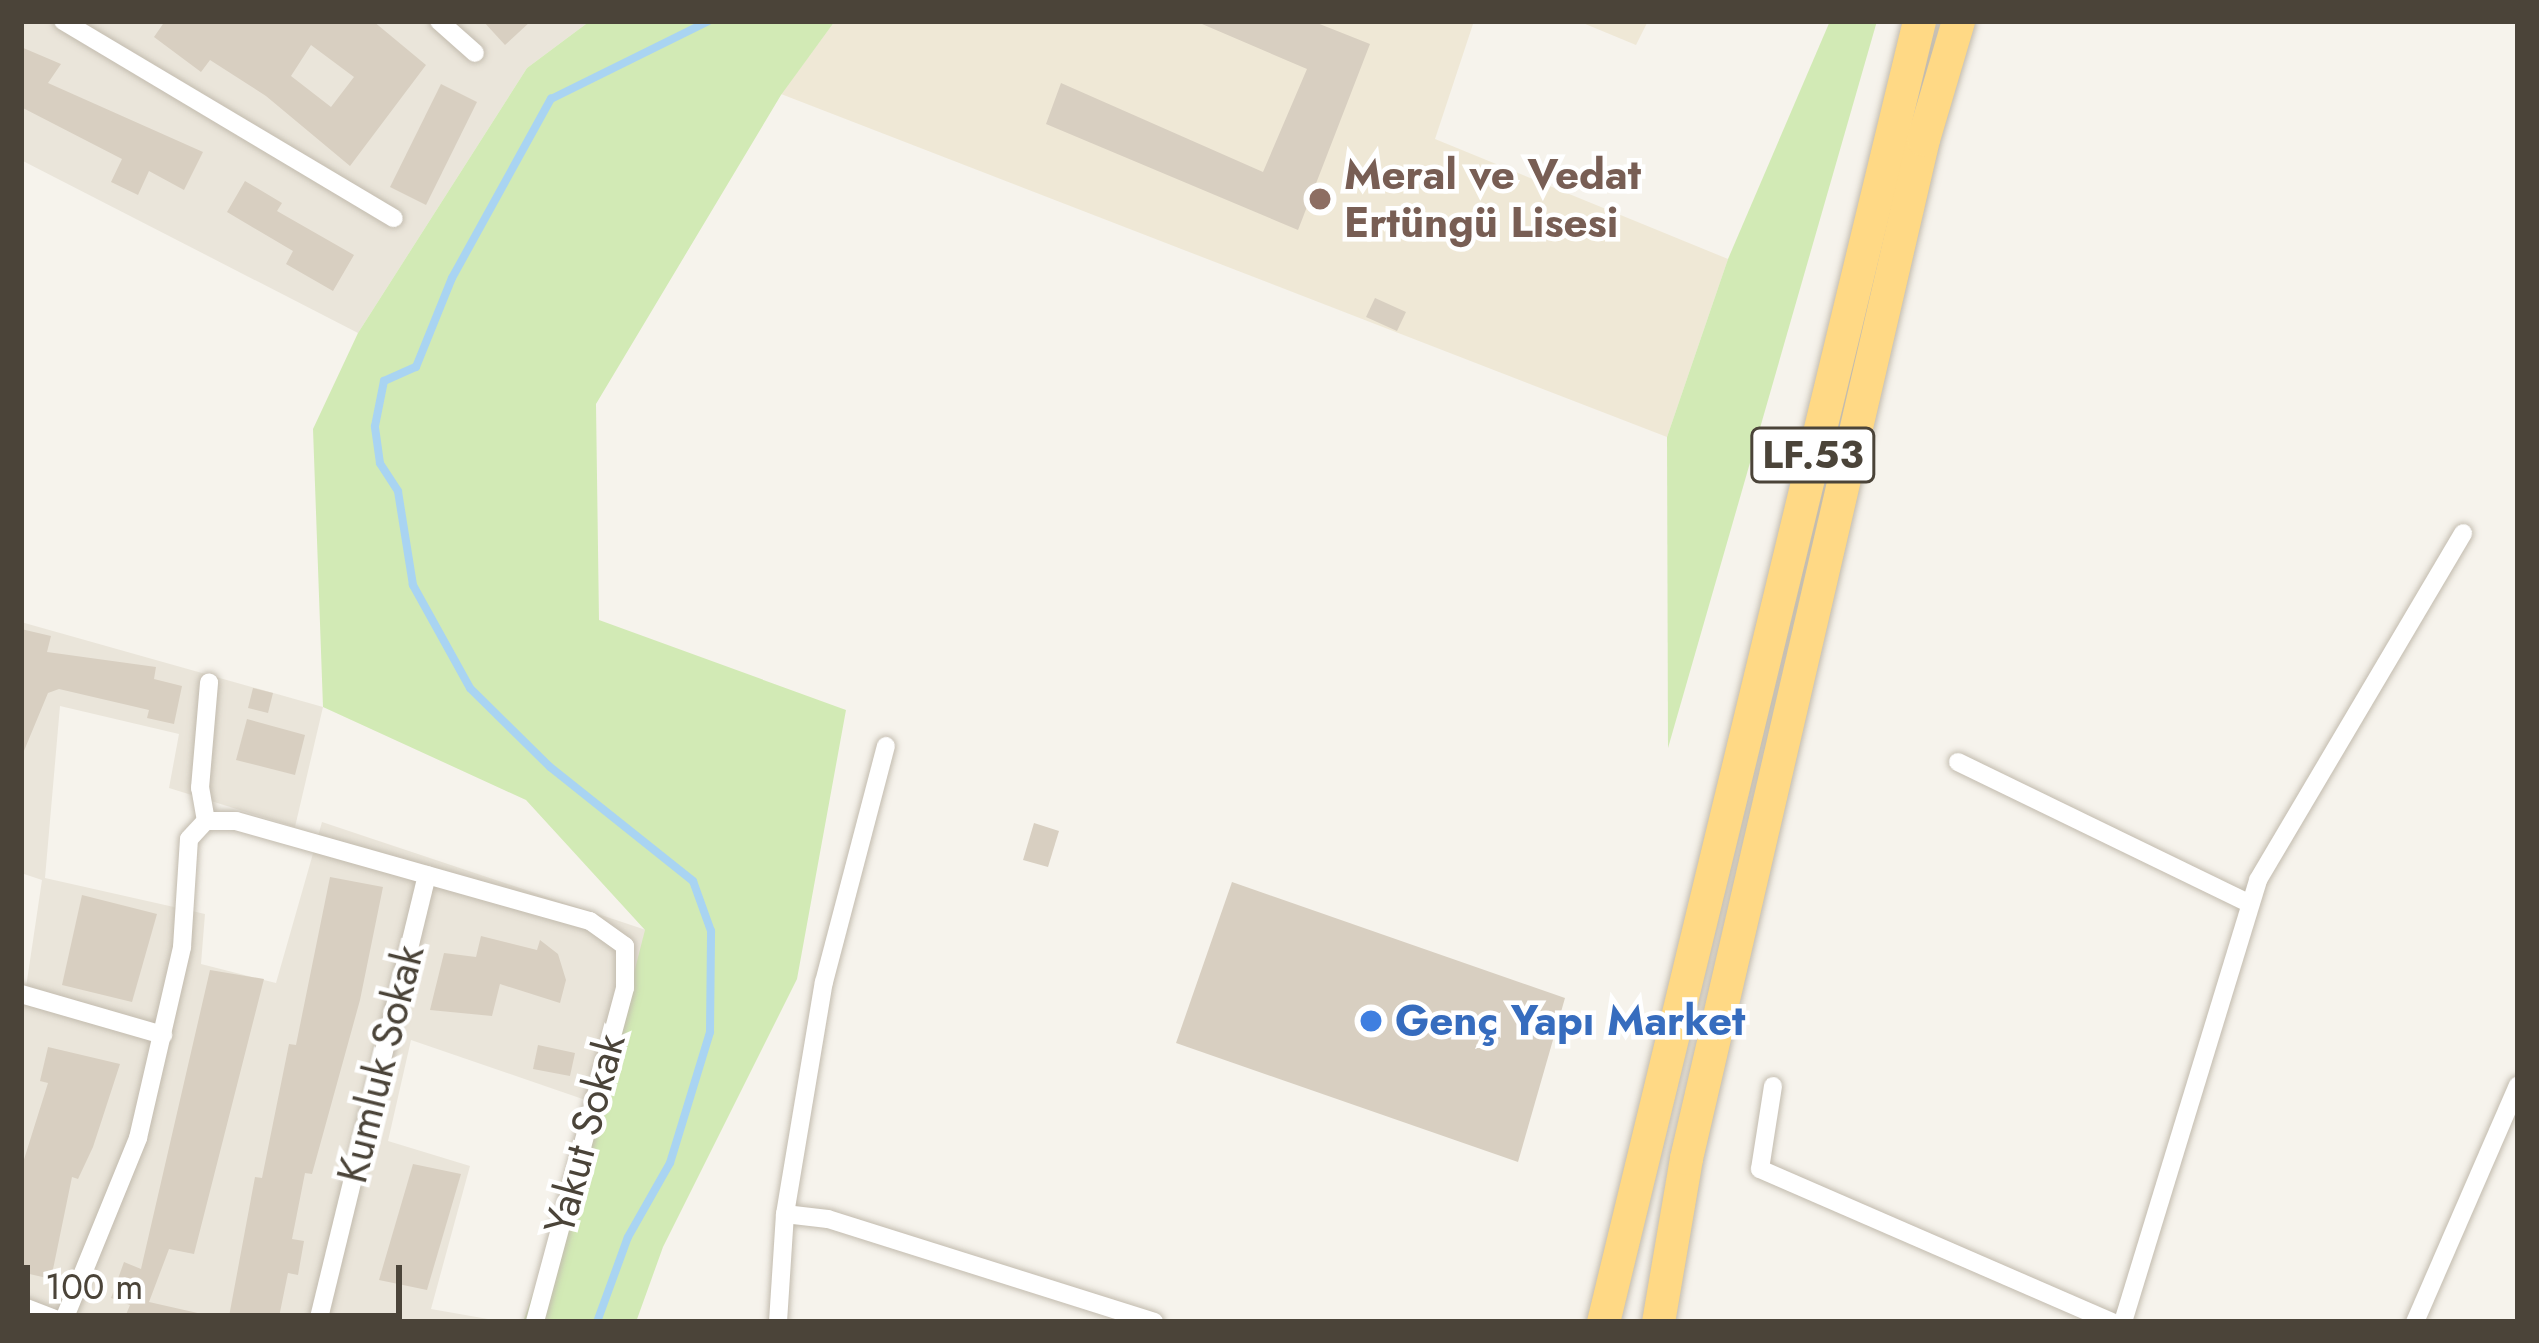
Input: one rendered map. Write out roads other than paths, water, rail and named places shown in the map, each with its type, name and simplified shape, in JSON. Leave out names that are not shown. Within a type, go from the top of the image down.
[{"type":"highway","name":"LF.53","points":[[1603,1322],[1919,21]]},
{"type":"highway","name":"LF.53","points":[[1658,1322],[1697,1112],[1924,139],[1958,21]]},
{"type":"street","points":[[63,21],[394,218]]},
{"type":"street","points":[[439,21],[475,52]]},
{"type":"street","points":[[2123,1322],[2249,903],[2463,533]]},
{"type":"street","points":[[206,821],[200,788],[209,682]]},
{"type":"street","points":[[778,1322],[785,1214],[824,982],[886,746]]},
{"type":"street","points":[[1958,762],[2249,903]]},
{"type":"street","points":[[21,1306],[63,1322],[129,1166],[185,927],[189,839],[206,821],[236,821],[427,875]]},
{"type":"street","name":"Yakut Sokak","points":[[427,875],[590,921],[625,946],[626,988],[535,1322]]},
{"type":"street","name":"Kumluk Sokak","points":[[318,1322],[427,875]]},
{"type":"street","points":[[21,994],[163,1035]]},
{"type":"street","points":[[2415,1322],[2518,1085]]},
{"type":"street","points":[[1774,1086],[1760,1169],[2112,1322]]},
{"type":"street","points":[[785,1214],[828,1219],[1154,1322]]},
{"type":"waterway","points":[[597,1322],[628,1237],[670,1163],[710,1032],[711,931],[693,881],[550,767],[470,688],[413,585],[398,491],[380,463],[375,426],[384,381],[416,367],[452,278],[551,99],[709,21]]},
{"type":"place","name":"Meral ve Vedat Ertüngü Lisesi","points":[[1320,199]]},
{"type":"place","name":"Genç Yapı Market","points":[[1371,1021]]}]
